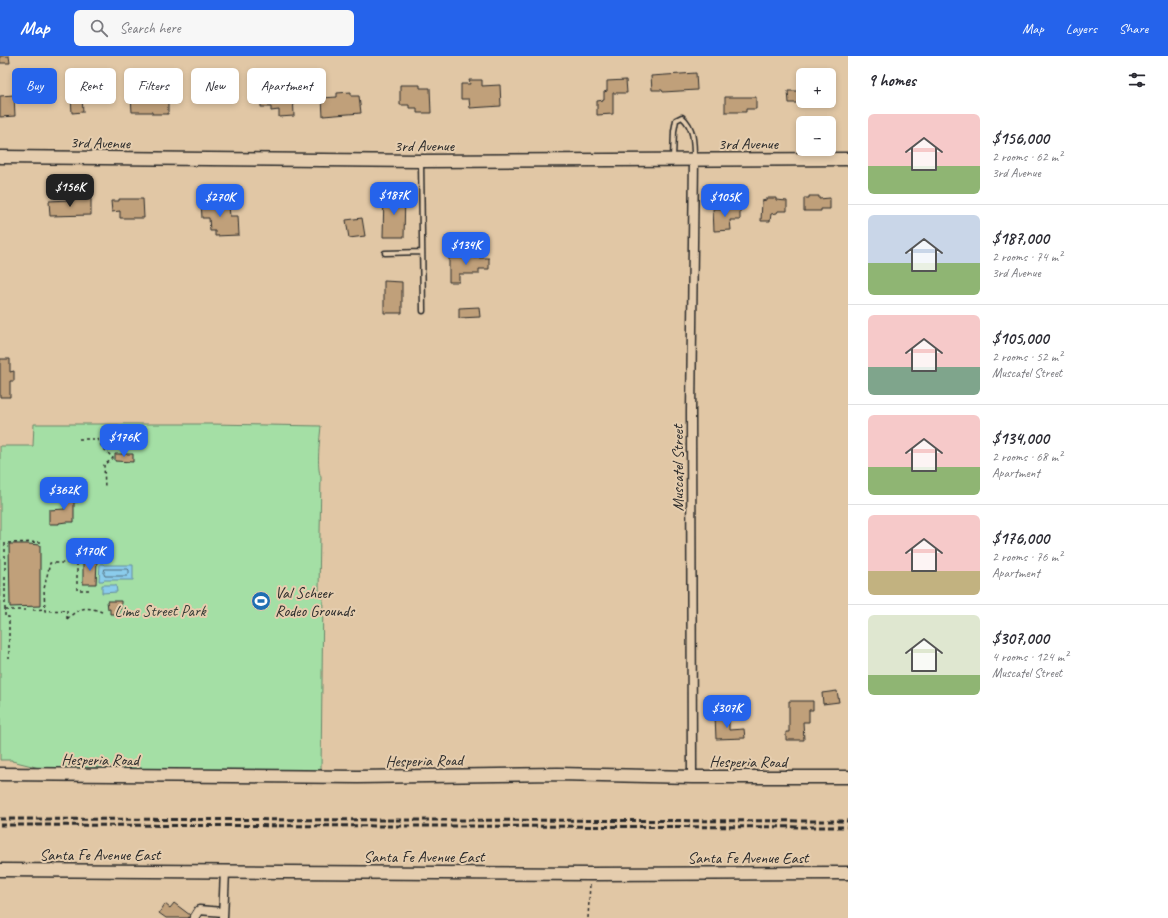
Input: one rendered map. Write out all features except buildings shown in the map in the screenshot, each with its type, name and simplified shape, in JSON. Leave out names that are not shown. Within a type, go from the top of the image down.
[{"type":"street","name":"3rd Avenue","points":[[0,157],[421,161],[848,159]]},
{"type":"street","name":"Muscatel Street","points":[[692,777],[691,412],[694,159]]},
{"type":"street","name":"Hesperia Road","points":[[0,774],[350,776],[558,774],[692,777],[848,777]]},
{"type":"street","name":"Santa Fe Avenue East","points":[[0,870],[591,874],[848,872]]},
{"type":"street","points":[[194,918],[199,910],[223,915],[225,871]]},
{"type":"lane","points":[[673,159],[676,120],[682,116],[688,122],[693,135],[694,159]]},
{"type":"lane","points":[[421,161],[422,311]]},
{"type":"lane","points":[[385,253],[422,252]]},
{"type":"path","points":[[79,439],[97,440],[112,458],[104,465],[105,488]]},
{"type":"path","points":[[5,570],[5,543],[41,542]]},
{"type":"path","points":[[92,590],[77,590],[77,559],[97,559]]},
{"type":"path","points":[[45,609],[44,589],[50,564],[77,563]]},
{"type":"path","points":[[5,577],[5,617],[9,617],[9,658]]},
{"type":"path","points":[[33,610],[67,610],[67,619],[82,608],[90,608],[102,612]]},
{"type":"path","points":[[5,610],[28,610]]},
{"type":"path","points":[[588,918],[591,874]]},
{"type":"green space","name":"Lime Street Park","points":[[34,424],[211,424],[321,426],[319,445],[319,467],[321,477],[319,591],[323,591],[321,771],[45,770],[12,760],[0,760],[0,446],[33,446]]},
{"type":"water","points":[[100,564],[133,565],[133,580],[99,581]]},
{"type":"water","points":[[102,585],[116,585],[117,592],[102,593]]},
{"type":"railway","points":[[0,819],[848,821]]},
{"type":"railway","points":[[0,825],[848,827]]},
{"type":"place","name":"Val Scheer Rodeo Grounds","points":[[261,601]]}]
